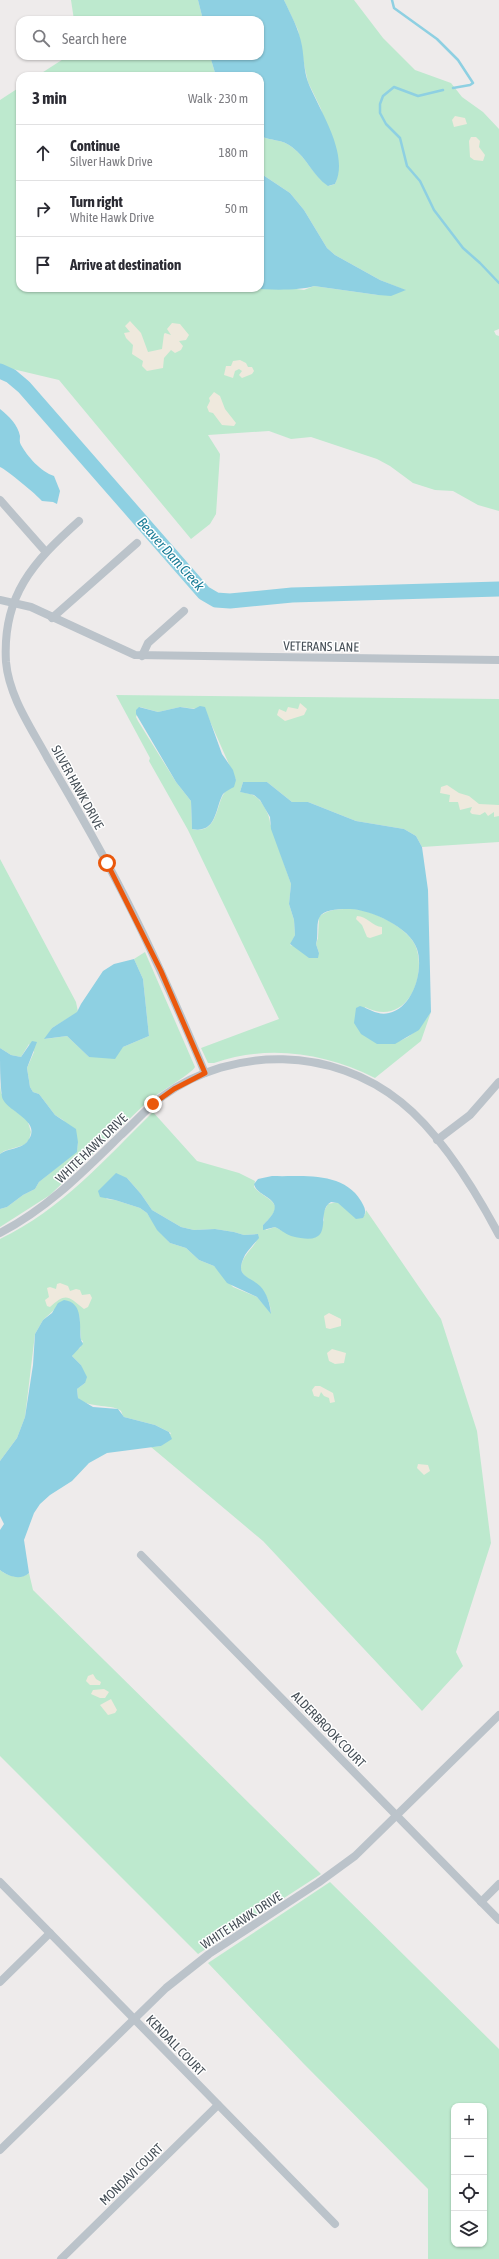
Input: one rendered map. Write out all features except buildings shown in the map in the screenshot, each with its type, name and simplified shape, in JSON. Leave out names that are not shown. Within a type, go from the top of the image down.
[{"type":"street","points":[[0,500],[46,551]]},
{"type":"street","name":"SILVER HAWK DRIVE","points":[[79,521],[46,551],[24,580],[14,602],[7,630],[6,662],[17,701],[128,902],[161,971],[205,1073]]},
{"type":"street","points":[[52,618],[137,543]]},
{"type":"street","name":"VETERANS LANE","points":[[0,600],[14,602],[127,653],[142,656],[499,660]]},
{"type":"street","points":[[142,656],[148,643],[184,611]]},
{"type":"street","name":"WHITE HAWK DRIVE","points":[[0,1233],[41,1209],[60,1193],[153,1104],[174,1089],[205,1073],[229,1065],[262,1060],[292,1059],[331,1066],[351,1072],[386,1091],[413,1113],[437,1140],[461,1173],[499,1235]]},
{"type":"street","points":[[437,1140],[470,1115],[499,1082]]},
{"type":"street","name":"ALDERBROOK COURT","points":[[141,1555],[499,1920]]},
{"type":"street","name":"WHITE HAWK DRIVE","points":[[0,2150],[166,1988],[209,1954],[343,1865],[397,1816],[499,1715]]},
{"type":"street","name":"KENDALL COURT","points":[[0,1882],[335,2224]]},
{"type":"street","points":[[481,1902],[499,1884]]},
{"type":"street","points":[[0,1982],[50,1933]]},
{"type":"street","name":"MONDAVI COURT","points":[[61,2259],[218,2105]]},
{"type":"green space","points":[[71,0],[198,0],[202,16],[73,16]]},
{"type":"green space","points":[[284,0],[354,0],[383,38],[415,70],[451,83],[462,97],[483,112],[499,129],[499,329],[494,331],[496,335],[499,336],[499,511],[478,505],[453,491],[435,490],[413,483],[390,466],[377,459],[311,437],[291,439],[269,431],[208,435],[220,454],[216,514],[210,524],[191,539],[59,380],[0,366],[0,100],[16,90],[16,292],[264,292],[264,289],[289,288],[304,290],[314,286],[378,295],[405,290],[380,280],[335,255],[327,248],[304,210],[290,193],[264,176],[264,138],[288,144],[302,156],[323,182],[329,186],[335,184],[337,179],[321,109],[308,82],[298,30]]},
{"type":"green space","points":[[62,60],[211,60],[215,72],[43,72]]},
{"type":"green space","points":[[116,695],[499,699],[499,842],[422,847],[416,836],[404,829],[356,821],[308,802],[292,802],[267,782],[243,782],[240,792],[256,797],[264,807],[291,884],[289,904],[294,920],[295,935],[290,945],[319,953],[316,944],[318,938],[319,917],[327,912],[345,909],[362,910],[381,917],[400,928],[414,942],[419,963],[418,976],[415,988],[409,998],[401,1006],[390,1011],[379,1012],[365,1007],[378,1044],[387,1044],[403,1040],[415,1032],[431,1012],[421,1041],[375,1078],[336,1062],[296,1054],[255,1054],[208,1063],[201,1048],[279,1019],[188,830],[149,761],[150,758]],"holes":[[[140,707],[158,712],[180,707],[205,710],[236,780],[223,795],[214,819],[206,828],[200,830],[192,829],[191,801],[176,782],[136,717]]]},
{"type":"green space","points":[[0,859],[76,1002],[78,1012],[52,1028],[45,1039],[67,1036],[89,1057],[123,1047],[149,1036],[143,979],[134,959],[145,952],[195,1067],[188,1074],[146,1103],[50,1195],[0,1227],[0,1209],[7,1207],[23,1195],[35,1189],[39,1182],[77,1151],[78,1142],[63,1120],[55,1115],[39,1094],[33,1092],[30,1087],[27,1068],[34,1052],[29,1044],[21,1057],[11,1055],[0,1048]]},
{"type":"green space","points":[[0,1084],[1,1093],[15,1111],[27,1119],[31,1132],[29,1140],[24,1145],[4,1151],[0,1154]]},
{"type":"green space","points":[[153,1112],[197,1161],[239,1173],[255,1181],[254,1187],[275,1206],[271,1217],[263,1225],[266,1230],[275,1227],[293,1235],[314,1238],[324,1220],[323,1213],[328,1204],[338,1202],[365,1215],[366,1210],[441,1319],[477,1431],[491,1543],[456,1652],[463,1666],[422,1711],[263,1541],[151,1447],[161,1446],[171,1433],[155,1425],[124,1417],[118,1409],[89,1404],[78,1398],[77,1389],[85,1383],[81,1365],[72,1356],[77,1349],[80,1348],[83,1341],[81,1340],[79,1314],[54,1310],[43,1320],[35,1334],[25,1417],[17,1438],[0,1461],[0,1239],[22,1227],[63,1198],[100,1165]],"holes":[[[127,1178],[152,1210],[181,1227],[194,1230],[215,1229],[244,1235],[258,1234],[256,1242],[246,1254],[241,1269],[242,1273],[256,1284],[266,1295],[271,1313],[257,1297],[233,1287],[214,1266],[199,1260],[186,1248],[170,1243],[158,1230],[147,1213],[140,1208],[115,1200],[106,1199]]]},
{"type":"green space","points":[[0,1570],[6,1574],[18,1577],[29,1573],[33,1590],[321,1874],[198,1954],[0,1756]]},
{"type":"green space","points":[[330,1882],[499,2049],[499,2259],[428,2259],[428,2189],[303,2063],[208,1963]]},
{"type":"sand","points":[[455,116],[465,118],[467,124],[454,127],[452,120]]},
{"type":"sand","points":[[471,137],[476,137],[480,141],[479,147],[485,155],[483,161],[474,160],[470,157],[469,141]]},
{"type":"sand","points":[[130,321],[141,333],[148,352],[162,349],[164,334],[171,335],[167,329],[172,323],[180,324],[189,335],[186,340],[179,341],[183,346],[181,350],[175,353],[171,350],[164,358],[163,368],[147,371],[142,366],[143,361],[132,354],[133,345],[126,338],[124,333],[130,332],[125,326]]},
{"type":"sand","points":[[240,360],[246,363],[248,367],[252,367],[254,371],[252,374],[242,378],[239,375],[242,371],[239,369],[235,371],[233,378],[224,375],[226,366],[231,366],[233,361]]},
{"type":"sand","points":[[214,392],[220,396],[225,409],[236,423],[234,426],[222,425],[213,413],[209,412],[207,407],[210,401],[209,398]]},
{"type":"sand","points":[[300,703],[307,709],[304,715],[285,721],[277,715],[279,709],[286,712],[288,707],[298,709]]},
{"type":"sand","points":[[447,785],[459,793],[469,796],[479,804],[499,805],[499,816],[494,817],[494,812],[488,816],[485,812],[480,815],[472,814],[470,812],[472,807],[460,810],[458,802],[449,802],[450,795],[440,793],[441,787]]},
{"type":"sand","points":[[357,916],[361,916],[379,927],[382,927],[382,934],[370,938],[367,937],[362,925],[356,919]]},
{"type":"sand","points":[[60,1283],[68,1286],[70,1291],[76,1289],[80,1290],[82,1295],[90,1294],[92,1298],[88,1307],[84,1309],[74,1301],[67,1298],[60,1299],[50,1307],[47,1306],[45,1300],[49,1297],[47,1288],[50,1287],[56,1289],[57,1284]]},
{"type":"sand","points":[[329,1313],[341,1319],[341,1326],[330,1329],[326,1328],[324,1316]]},
{"type":"sand","points":[[332,1349],[346,1353],[344,1363],[335,1364],[329,1361],[327,1353]]},
{"type":"sand","points":[[315,1386],[320,1386],[333,1393],[335,1402],[330,1403],[329,1398],[324,1396],[321,1392],[319,1397],[314,1396],[312,1390]]},
{"type":"sand","points":[[418,1464],[428,1465],[430,1471],[424,1475],[417,1468]]},
{"type":"sand","points":[[93,1674],[96,1679],[101,1682],[100,1685],[90,1685],[86,1681],[88,1676]]},
{"type":"sand","points":[[104,1689],[109,1692],[105,1698],[100,1698],[91,1694],[93,1690]]},
{"type":"sand","points":[[111,1699],[117,1710],[115,1713],[108,1715],[100,1705]]},
{"type":"water","points":[[198,0],[284,0],[299,34],[308,82],[336,146],[339,159],[339,172],[335,184],[328,186],[323,182],[302,156],[288,144],[264,138],[264,72],[215,72],[211,60],[264,60],[264,16],[202,16]]},
{"type":"water","points":[[264,176],[290,193],[304,210],[327,248],[335,255],[380,280],[406,290],[391,296],[314,286],[308,288],[264,289]]},
{"type":"water","points":[[0,409],[15,424],[20,436],[20,444],[27,454],[39,467],[54,476],[60,491],[57,504],[42,501],[22,483],[0,467]]},
{"type":"water","points":[[200,706],[205,707],[222,754],[233,770],[236,780],[234,787],[223,794],[211,824],[200,830],[192,829],[191,801],[176,782],[136,714],[136,710],[139,707],[158,712],[180,707],[194,709]]},
{"type":"water","points":[[243,782],[267,782],[292,802],[308,802],[356,821],[404,829],[416,836],[422,847],[428,890],[431,1012],[419,1030],[395,1044],[377,1044],[361,1034],[354,1023],[356,1008],[360,1006],[381,1014],[389,1013],[397,1010],[404,1004],[415,987],[419,967],[417,949],[407,934],[389,921],[379,916],[359,910],[334,910],[321,915],[318,921],[316,944],[319,953],[318,958],[309,958],[290,944],[295,935],[294,920],[289,904],[291,884],[271,829],[270,817],[260,800],[254,795],[240,792]]},
{"type":"water","points":[[134,959],[143,979],[149,1036],[123,1047],[115,1059],[89,1057],[67,1036],[44,1039],[52,1028],[77,1012],[103,971],[114,964]]},
{"type":"water","points":[[32,1041],[37,1042],[27,1068],[30,1087],[33,1092],[39,1094],[55,1115],[76,1129],[78,1142],[77,1152],[39,1182],[35,1189],[23,1195],[7,1207],[0,1209],[0,1154],[27,1142],[31,1135],[31,1128],[28,1122],[10,1107],[2,1097],[0,1079],[0,1048],[11,1055],[21,1057]]},
{"type":"water","points":[[116,1173],[127,1178],[152,1210],[181,1227],[194,1230],[215,1229],[244,1235],[258,1234],[259,1238],[245,1255],[241,1268],[244,1275],[260,1286],[265,1292],[271,1314],[257,1297],[227,1283],[214,1266],[199,1260],[186,1248],[170,1243],[157,1230],[147,1213],[140,1208],[100,1197],[98,1191]]},
{"type":"water","points":[[272,1176],[309,1176],[333,1180],[353,1191],[364,1206],[365,1214],[363,1218],[356,1219],[338,1203],[331,1202],[326,1207],[324,1213],[323,1228],[320,1234],[315,1238],[306,1239],[291,1236],[275,1227],[263,1230],[263,1225],[275,1209],[271,1200],[256,1189],[254,1184],[258,1179]]},
{"type":"water","points":[[64,1300],[75,1305],[78,1310],[80,1322],[81,1340],[83,1344],[72,1356],[81,1365],[87,1377],[85,1383],[77,1389],[78,1398],[93,1407],[118,1409],[124,1417],[155,1425],[169,1432],[172,1439],[161,1446],[107,1453],[89,1463],[72,1481],[50,1495],[40,1504],[34,1513],[24,1540],[29,1573],[22,1577],[14,1577],[0,1570],[0,1530],[4,1524],[0,1516],[0,1461],[17,1438],[25,1417],[33,1365],[35,1334],[43,1320],[52,1313],[58,1303]]},
{"type":"waterway","points":[[392,0],[394,8],[437,39],[458,60],[473,83],[470,85],[453,88]]},
{"type":"waterway","points":[[443,90],[418,96],[394,87],[383,96],[380,104],[380,113],[386,124],[400,138],[407,166],[420,181],[434,210],[463,248],[499,283]]},
{"type":"waterway","name":"Beaver Dam Creek","points":[[0,371],[11,376],[24,387],[204,593],[216,600],[230,601],[292,595],[499,589]]},
{"type":"route","points":[[107,863],[128,902],[161,971],[205,1073],[192,1078],[153,1104]]}]
